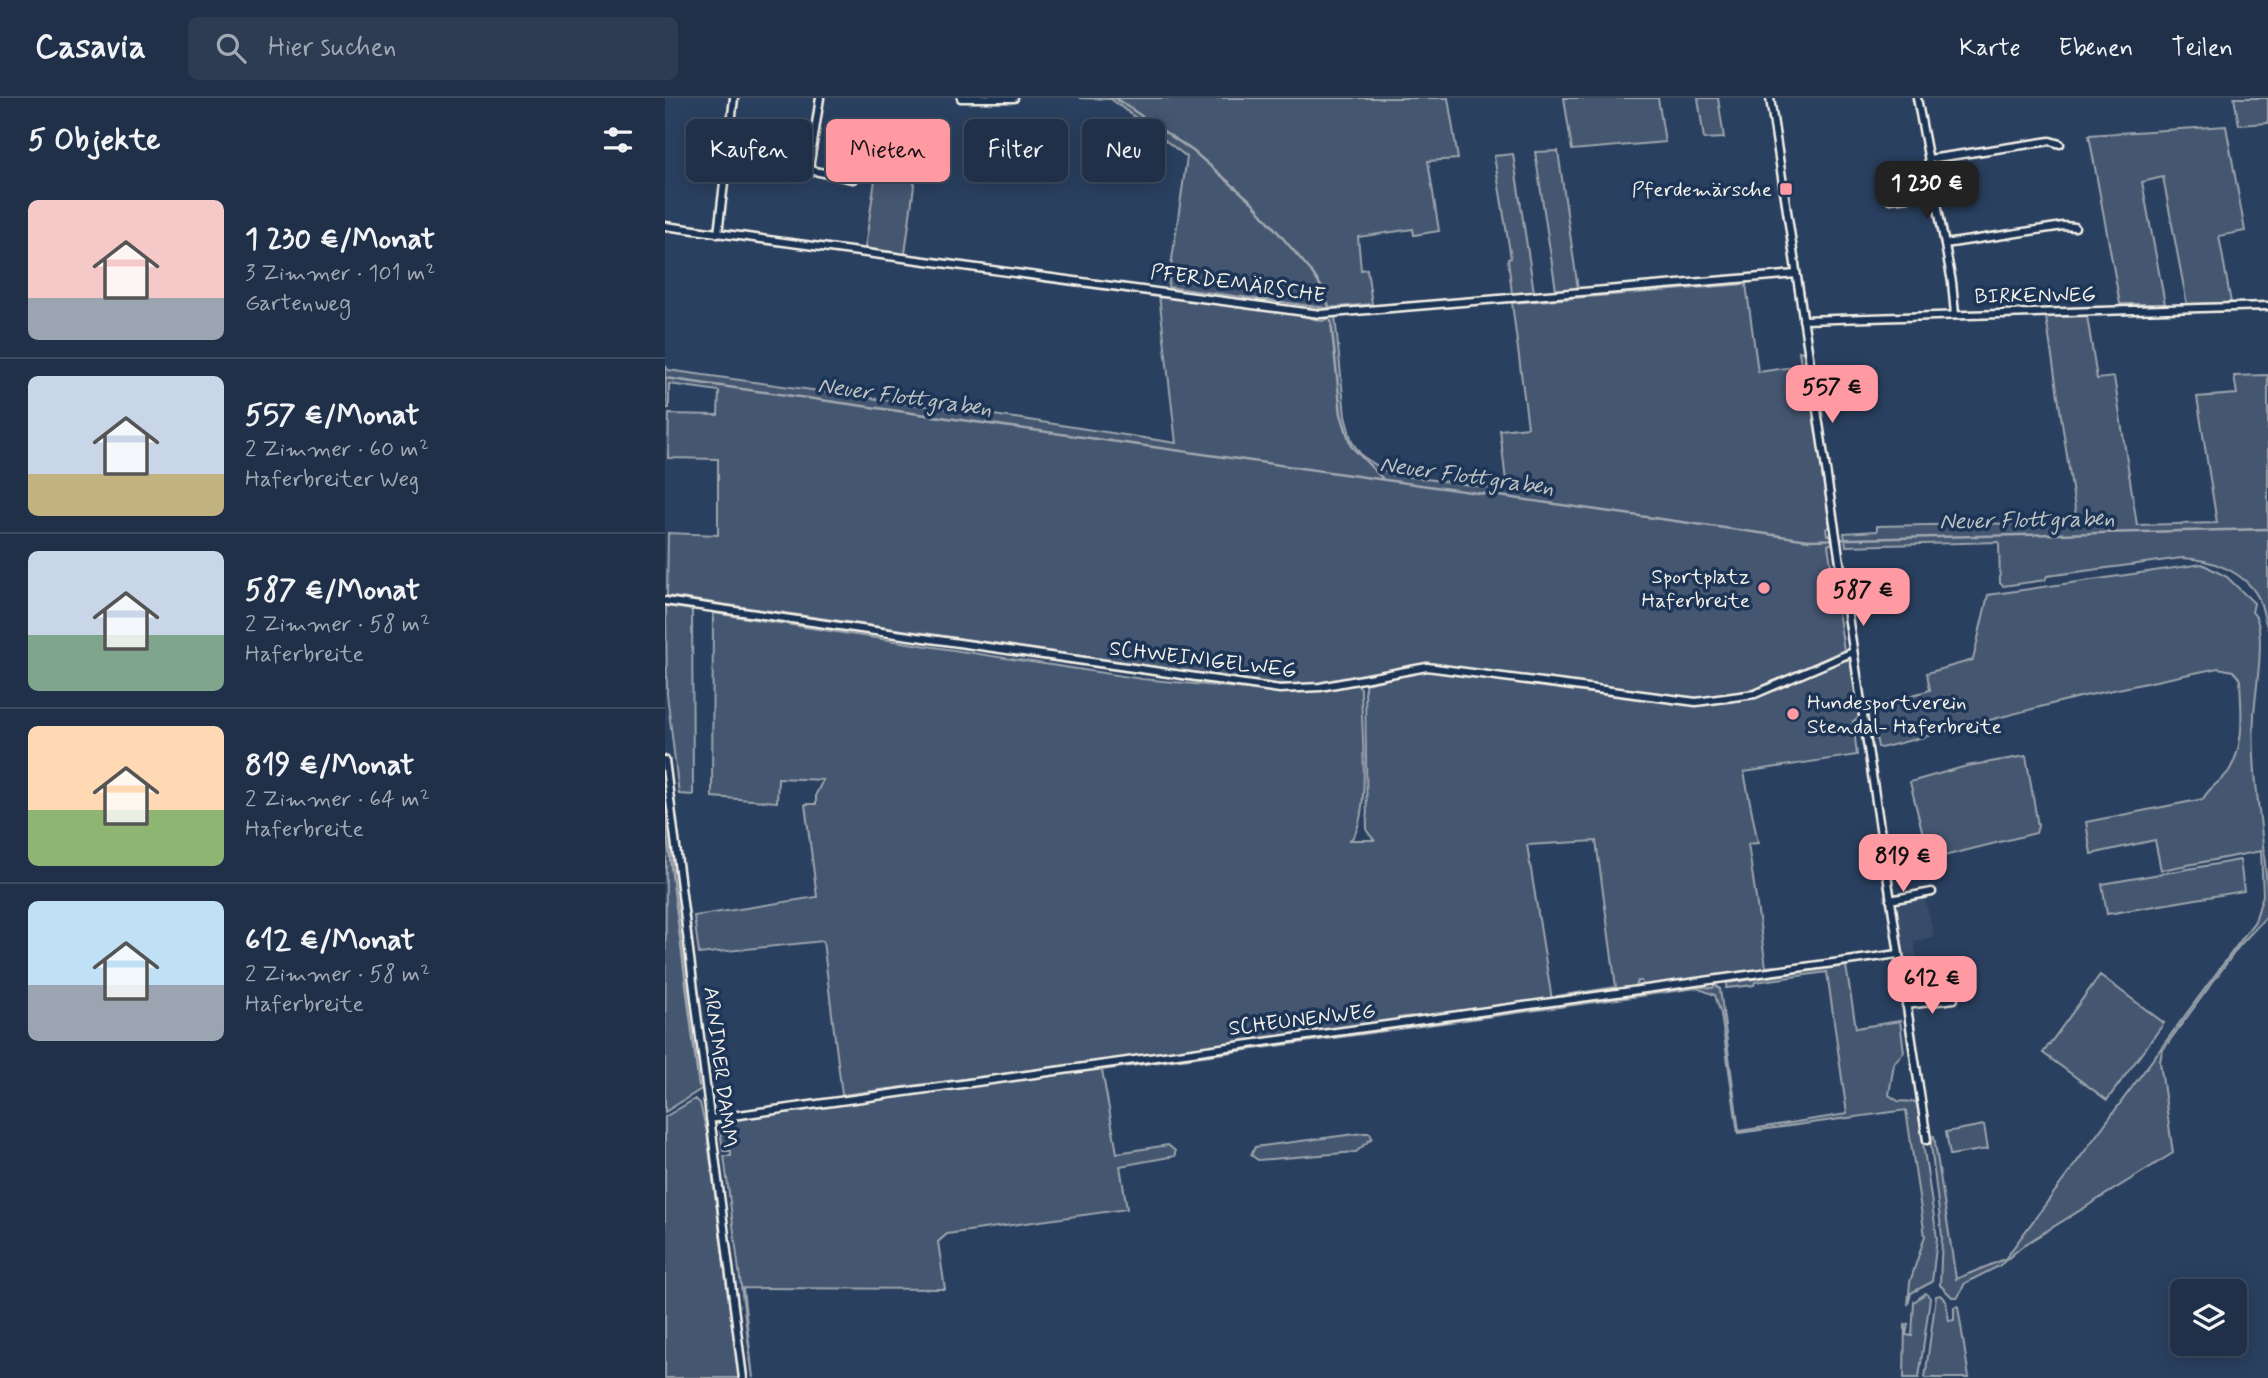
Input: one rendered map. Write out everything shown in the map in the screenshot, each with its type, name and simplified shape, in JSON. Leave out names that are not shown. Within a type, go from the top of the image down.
[{"type":"street","points":[[718,234],[734,98]]},
{"type":"street","points":[[812,150],[820,98]]},
{"type":"street","points":[[961,98],[1014,98]]},
{"type":"street","points":[[1770,98],[1927,1140]]},
{"type":"street","points":[[1917,98],[1945,244],[1955,315]]},
{"type":"street","points":[[1929,159],[2050,141],[2060,144]]},
{"type":"street","points":[[1890,200],[1935,194]]},
{"type":"street","name":"PFERDEMÄRSCHE","points":[[665,226],[1320,314],[1796,274]]},
{"type":"street","points":[[1945,244],[2063,226],[2075,227]]},
{"type":"street","name":"BIRKENWEG","points":[[1803,320],[2268,306]]},
{"type":"street","name":"SCHWEINIGELWEG","points":[[665,601],[1280,689],[1320,687],[1427,667],[1696,702],[1755,694],[1853,652]]},
{"type":"street","name":"ARNIMER DAMM","points":[[665,760],[743,1378]]},
{"type":"street","points":[[1890,901],[1932,892]]},
{"type":"street","name":"SCHEUNENWEG","points":[[710,1119],[1898,954]]},
{"type":"street","points":[[1906,1005],[1954,999]]},
{"type":"shaded area","points":[[1079,98],[1448,98],[1458,159],[1428,161],[1439,231],[1414,235],[1413,229],[1358,237],[1361,270],[1367,269],[1372,304],[1326,308],[1168,287],[1187,157],[1165,140],[1165,119],[1137,119],[1111,99]]},
{"type":"shaded area","points":[[1564,98],[1658,98],[1665,142],[1572,150]]},
{"type":"shaded area","points":[[1698,98],[1718,98],[1724,138],[1704,139]]},
{"type":"shaded area","points":[[2234,98],[2268,98],[2268,123],[2239,125]]},
{"type":"shaded area","points":[[2226,126],[2245,231],[2219,236],[2231,303],[2187,304],[2163,177],[2142,182],[2165,304],[2120,304],[2089,135]]},
{"type":"shaded area","points":[[1558,151],[1578,289],[1556,290],[1535,152]]},
{"type":"shaded area","points":[[1513,154],[1534,292],[1512,294],[1508,259],[1511,258],[1494,156]]},
{"type":"shaded area","points":[[875,182],[914,182],[905,254],[865,248]]},
{"type":"shaded area","points":[[1746,284],[1758,372],[1801,366],[1799,351],[1806,353],[1830,526],[1826,529],[1833,543],[1828,545],[1844,650],[1748,693],[1691,701],[1430,665],[1314,685],[1276,684],[667,596],[668,533],[718,535],[718,459],[668,458],[669,414],[718,415],[719,391],[669,384],[669,408],[666,408],[665,365],[668,370],[1176,443],[1159,295],[1295,314],[1322,321],[1335,316],[1345,416],[1352,442],[1362,456],[1390,474],[1507,490],[1500,430],[1528,427],[1512,303]]},
{"type":"shaded area","points":[[2087,316],[2097,379],[2114,377],[2137,525],[2217,523],[2197,397],[2237,394],[2234,376],[2268,375],[2268,629],[2260,601],[2252,588],[2235,573],[2204,561],[2182,558],[2047,576],[2045,580],[2003,586],[2000,583],[1999,542],[1846,546],[1844,533],[1877,531],[1877,526],[2077,522],[2046,317]]},
{"type":"shaded area","points":[[2202,564],[2227,577],[2254,603],[2252,612],[2257,619],[2260,644],[2253,740],[2268,915],[2240,945],[2162,1051],[2160,1062],[2173,1153],[2024,1245],[1999,1266],[1965,1283],[1958,1297],[1952,1297],[1940,1285],[1942,1236],[1930,1137],[1934,1136],[1956,1279],[2005,1259],[2255,921],[2263,895],[2261,851],[2161,870],[2155,840],[2091,854],[2086,822],[2203,799],[2229,771],[2238,749],[2241,726],[2240,679],[2233,671],[2218,668],[2075,698],[1881,748],[1878,747],[1870,707],[1930,690],[1927,673],[1973,660],[1988,595]]},
{"type":"shaded area","points":[[666,606],[692,610],[693,795],[679,794],[667,694]]},
{"type":"shaded area","points":[[713,613],[1142,679],[1291,693],[1358,683],[1361,689],[1363,793],[1357,830],[1350,840],[1374,840],[1367,831],[1365,684],[1430,670],[1688,705],[1755,696],[1847,659],[1852,665],[1860,714],[1858,719],[1853,721],[1857,755],[1744,772],[1758,843],[1748,844],[1766,967],[1774,968],[1644,987],[1641,981],[1638,981],[1635,988],[1560,1000],[1557,996],[1616,987],[1596,841],[1527,845],[1552,1000],[1413,1020],[1412,1016],[1398,1018],[1396,1022],[842,1095],[823,941],[699,954],[694,916],[817,897],[805,804],[816,804],[816,794],[823,780],[778,778],[777,802],[712,797]]},
{"type":"shaded area","points":[[2026,756],[2038,826],[2036,833],[1936,858],[1928,855],[1910,782],[1967,766]]},
{"type":"shaded area","points":[[665,787],[703,1088],[665,1112],[666,831]]},
{"type":"shaded area","points":[[2240,860],[2244,891],[2107,914],[2102,884]]},
{"type":"shaded area","points":[[1925,898],[1934,936],[1914,942],[1922,987],[1909,989],[1895,905]]},
{"type":"shaded area","points":[[1846,966],[1856,1028],[1900,1021],[1904,1052],[1894,1063],[1889,1095],[1898,1101],[1916,1102],[1918,1109],[1937,1238],[1932,1282],[1911,1293],[1908,1305],[1910,1282],[1925,1236],[1906,1110],[1738,1133],[1721,1014],[1715,995],[1697,988],[1371,1033],[1407,1025],[1693,986],[1713,988],[1715,984],[1720,989],[1739,1131],[1847,1114],[1827,972],[1726,988],[1727,983]]},
{"type":"shaded area","points":[[2100,975],[2164,1023],[2107,1100],[2043,1053]]},
{"type":"shaded area","points":[[1359,1035],[1102,1070],[1117,1153],[1168,1145],[1175,1151],[1175,1156],[1120,1166],[1127,1209],[947,1234],[938,1242],[945,1289],[743,1288],[753,1378],[724,1156],[731,1156],[731,1151],[723,1151],[719,1122],[1303,1039]]},
{"type":"shaded area","points":[[695,1099],[700,1103],[707,1133],[739,1378],[665,1378],[665,1117]]},
{"type":"shaded area","points":[[1984,1125],[1988,1149],[1950,1155],[1946,1132]]},
{"type":"shaded area","points":[[1370,1133],[1372,1138],[1356,1152],[1258,1160],[1251,1155],[1255,1147]]},
{"type":"shaded area","points":[[1926,1293],[1930,1298],[1919,1378],[1904,1378],[1905,1325],[1908,1324],[1906,1335],[1912,1336],[1914,1302]]},
{"type":"shaded area","points":[[1940,1295],[1946,1301],[1949,1321],[1954,1320],[1954,1307],[1958,1306],[1969,1378],[1925,1378],[1936,1296]]},
{"type":"waterway","points":[[1115,98],[1193,151],[1252,202],[1311,271],[1324,291],[1329,307]]},
{"type":"waterway","points":[[1331,321],[1341,414],[1351,446],[1384,480]]},
{"type":"waterway","name":"Neuer Flottgraben","points":[[665,378],[1809,540],[2268,529]]},
{"type":"waterway","points":[[665,818],[699,1086]]},
{"type":"place","name":"Pferdemärsche","points":[[1786,189]]},
{"type":"place","name":"Sportplatz Haferbreite","points":[[1764,588]]},
{"type":"place","name":"Hundesportverein Stendal- Haferbreite","points":[[1793,714]]}]
